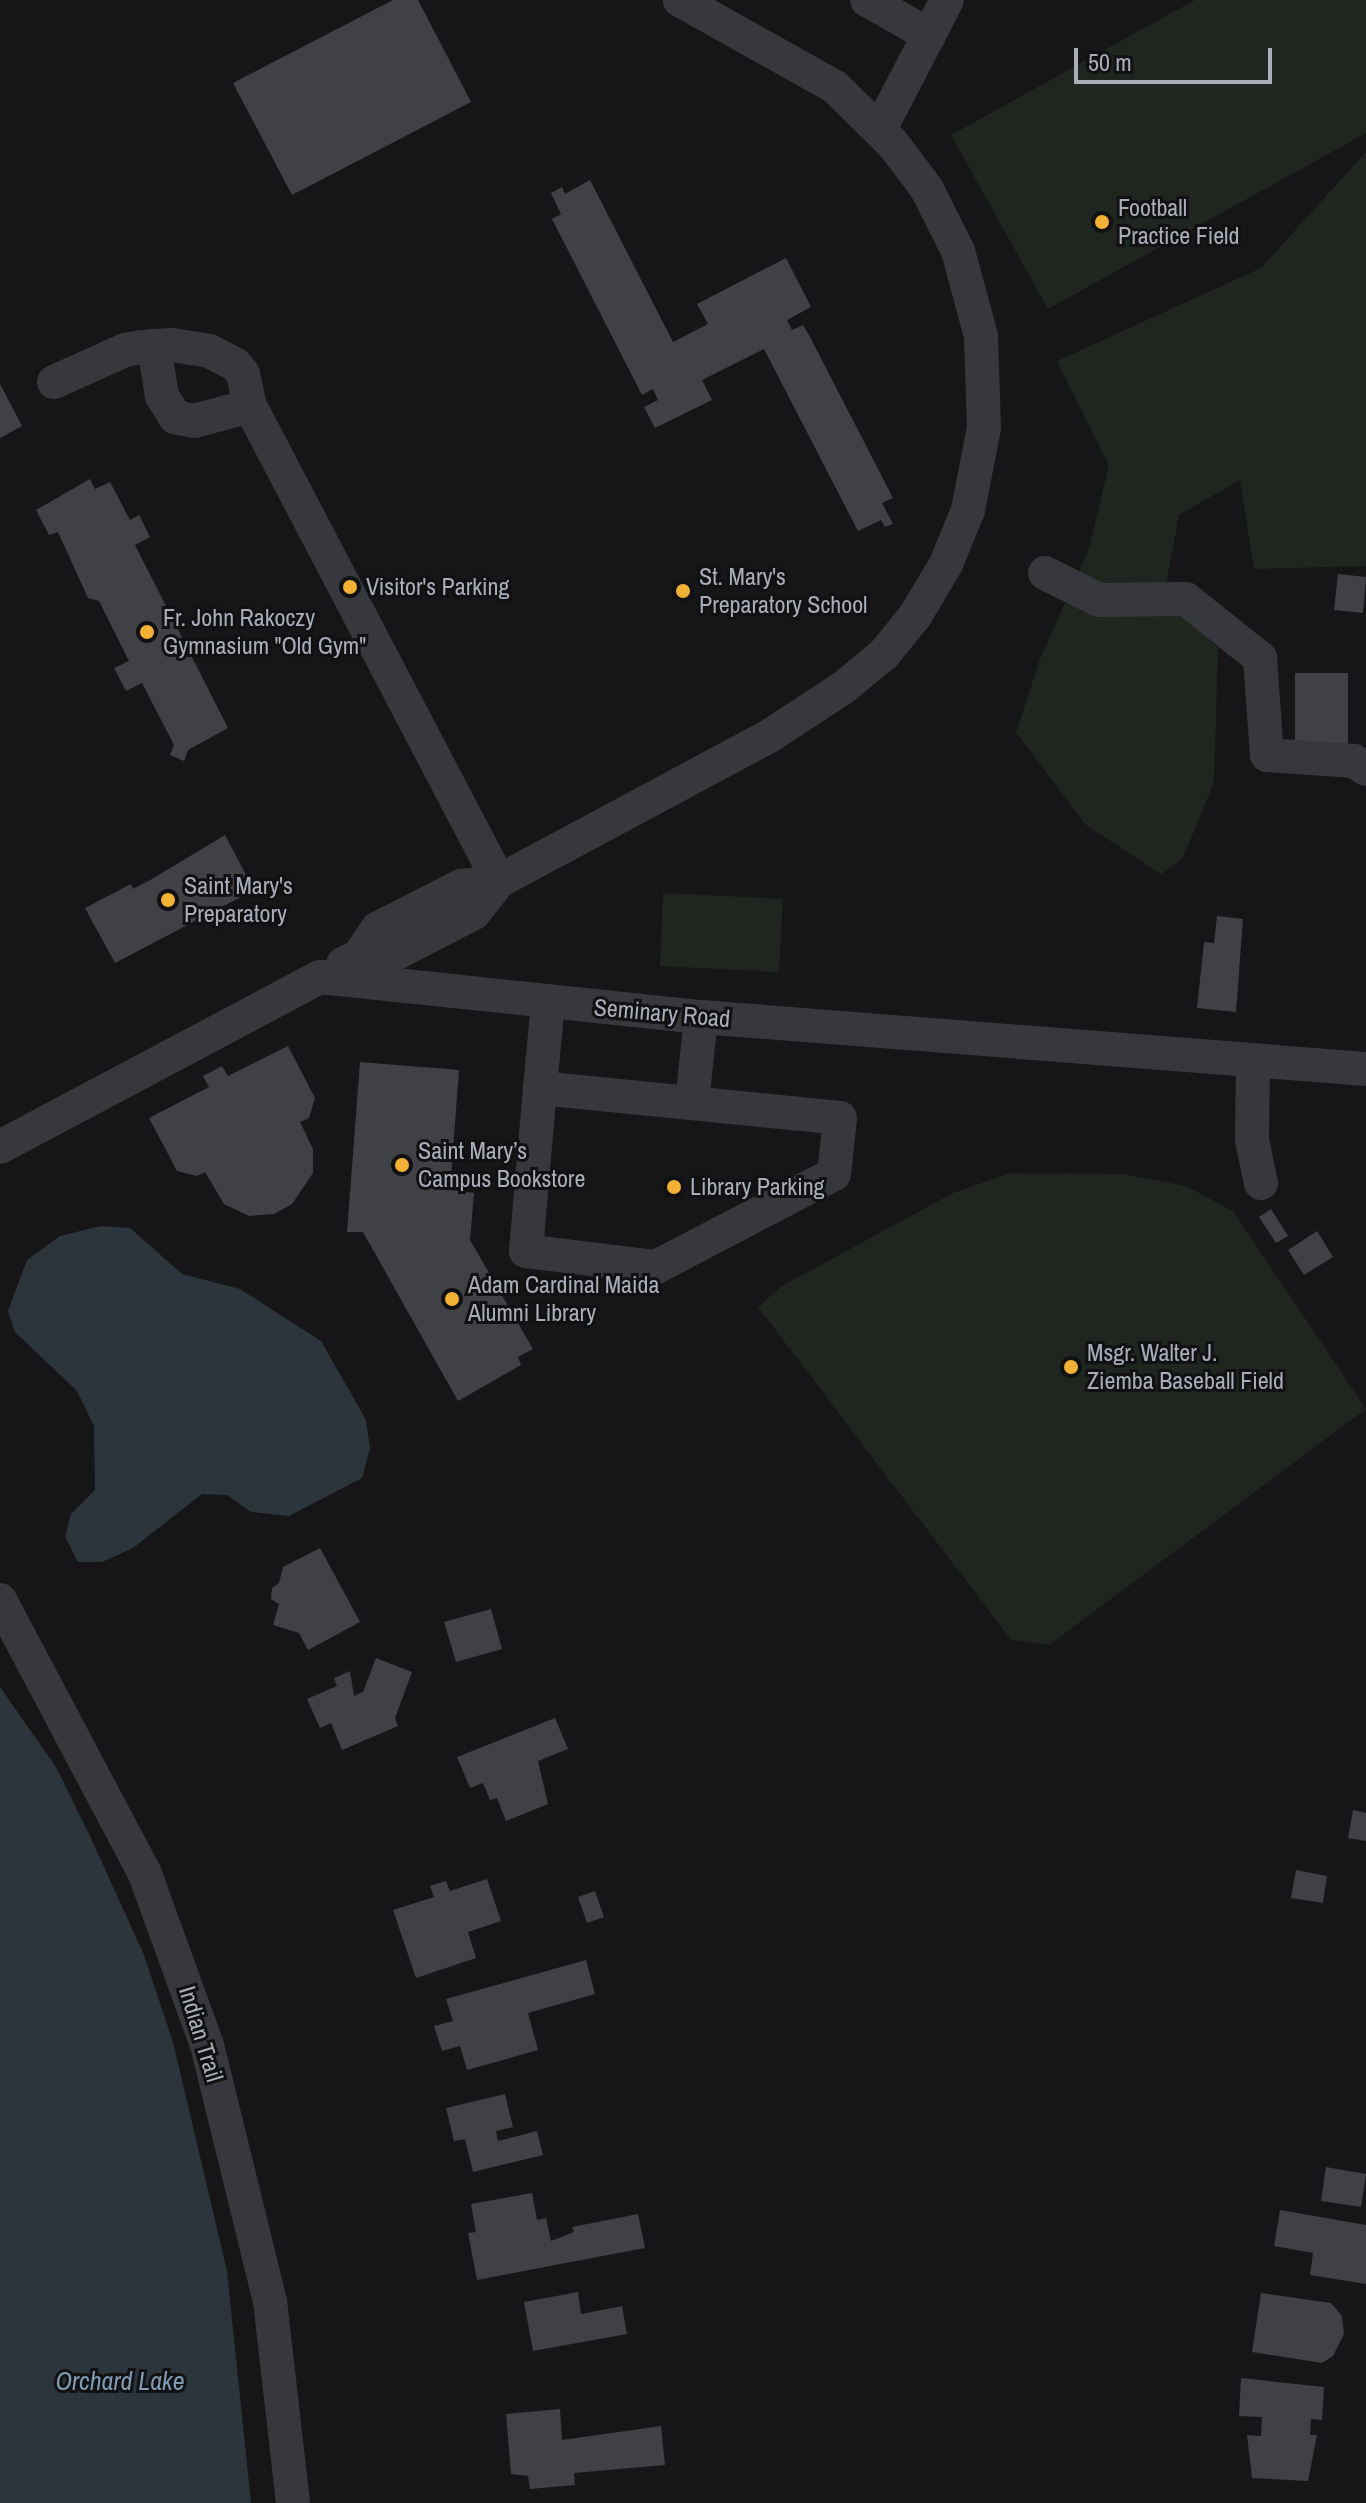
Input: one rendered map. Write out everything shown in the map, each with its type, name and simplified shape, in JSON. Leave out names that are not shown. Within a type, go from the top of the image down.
[{"type":"street","points":[[0,1147],[359,956],[377,929],[461,886],[499,881],[822,704],[884,654],[946,564],[968,510],[980,452],[985,404],[981,336],[950,232],[907,159],[880,129],[821,77],[680,0]]},
{"type":"street","points":[[867,0],[929,35]]},
{"type":"street","points":[[880,129],[947,0]]},
{"type":"street","points":[[54,382],[125,350],[154,346],[209,351],[235,364],[243,374],[250,406],[499,881]]},
{"type":"street","points":[[154,346],[162,396],[175,417],[194,421],[250,406]]},
{"type":"street","points":[[1045,573],[1099,600],[1186,599],[1260,658],[1267,755],[1354,761],[1366,769]]},
{"type":"street","name":"Seminary Road","points":[[320,977],[701,1017],[1366,1069]]},
{"type":"street","points":[[540,1088],[840,1118],[834,1174],[656,1267],[526,1251],[540,1088],[548,1002]]},
{"type":"street","points":[[692,1103],[701,1017]]},
{"type":"street","points":[[1253,1062],[1252,1140],[1261,1183]]},
{"type":"street","name":"Indian Trail","points":[[0,1600],[145,1874],[207,2045],[270,2301],[293,2503]]},
{"type":"shaded area","name":"Football Practice Field","points":[[1195,0],[1366,0],[1366,133],[1048,309],[951,135]]},
{"type":"shaded area","points":[[1366,152],[1366,566],[1254,569],[1240,480],[1179,515],[1164,595],[1218,648],[1214,782],[1183,858],[1161,874],[1086,825],[1016,733],[1040,659],[1089,549],[1109,465],[1057,361],[1261,268]]},
{"type":"shaded area","points":[[663,893],[783,899],[779,972],[660,966]]},
{"type":"shaded area","name":"Msgr. Walter J. Ziemba Baseball Field","points":[[1010,1173],[1123,1174],[1186,1186],[1233,1211],[1366,1409],[1049,1645],[1011,1640],[758,1307],[782,1286],[953,1193]]},
{"type":"water","points":[[101,1226],[130,1228],[182,1274],[240,1289],[321,1341],[366,1420],[370,1448],[362,1478],[289,1516],[251,1512],[227,1495],[202,1494],[133,1548],[102,1562],[78,1562],[65,1537],[71,1514],[95,1490],[94,1426],[77,1391],[15,1332],[8,1311],[27,1260],[60,1236]]},
{"type":"water","name":"Orchard Lake","points":[[0,1687],[56,1767],[89,1834],[144,1955],[173,2042],[227,2271],[251,2503],[0,2503]]},
{"type":"building","points":[[393,0],[418,0],[471,102],[292,195],[233,83]]},
{"type":"building","points":[[590,180],[673,342],[708,324],[697,304],[786,258],[811,307],[787,320],[792,330],[803,325],[810,337],[893,498],[882,503],[893,524],[885,527],[881,520],[858,531],[764,349],[702,380],[712,400],[655,428],[644,407],[658,400],[653,389],[642,395],[552,219],[561,214],[551,193],[562,187],[565,194]]},
{"type":"building","points":[[0,384],[22,426],[0,438]]},
{"type":"building","name":"Fr. John Rakoczy Gymnasium \"Old Gym\"","points":[[90,479],[95,489],[110,482],[130,520],[139,515],[150,537],[135,545],[228,728],[188,750],[184,761],[170,755],[174,745],[142,683],[126,691],[114,668],[129,661],[99,601],[88,598],[58,532],[49,535],[36,510]]},
{"type":"building","points":[[1338,574],[1366,577],[1363,613],[1334,610]]},
{"type":"building","points":[[1295,673],[1348,673],[1348,746],[1295,746]]},
{"type":"building","name":"Saint Mary's Preparatory","points":[[225,835],[254,890],[115,963],[85,908],[131,884],[133,889]]},
{"type":"building","points":[[1217,916],[1243,919],[1236,1012],[1197,1008],[1204,942],[1214,943]]},
{"type":"building","points":[[288,1046],[315,1098],[309,1118],[300,1122],[313,1149],[313,1173],[292,1204],[274,1214],[249,1216],[224,1204],[205,1172],[197,1176],[177,1171],[149,1118],[209,1087],[203,1076],[222,1066],[228,1076]]},
{"type":"building","points":[[360,1062],[459,1070],[450,1190],[474,1193],[470,1240],[533,1349],[518,1357],[521,1365],[458,1401],[363,1232],[347,1232]]},
{"type":"building","points":[[1271,1209],[1288,1236],[1276,1243],[1259,1217]]},
{"type":"building","points":[[1317,1231],[1333,1257],[1304,1275],[1288,1250]]},
{"type":"building","points":[[320,1548],[360,1622],[308,1650],[299,1633],[273,1625],[279,1604],[271,1599],[272,1588],[279,1583],[283,1567]]},
{"type":"building","points":[[491,1609],[502,1649],[456,1662],[444,1622]]},
{"type":"building","points":[[376,1658],[412,1672],[395,1718],[398,1726],[342,1750],[331,1723],[320,1728],[307,1699],[337,1686],[334,1678],[350,1671],[354,1696],[363,1692]]},
{"type":"building","points":[[555,1718],[568,1749],[538,1761],[548,1804],[506,1821],[497,1798],[490,1800],[483,1783],[470,1788],[457,1757]]},
{"type":"building","points":[[1353,1810],[1366,1813],[1366,1841],[1348,1838]]},
{"type":"building","points":[[1296,1870],[1327,1876],[1323,1903],[1291,1898]]},
{"type":"building","points":[[487,1879],[501,1921],[468,1932],[476,1958],[416,1978],[393,1910],[434,1897],[430,1886],[446,1881],[450,1891]]},
{"type":"building","points":[[595,1891],[604,1917],[587,1923],[578,1897]]},
{"type":"building","points":[[586,1960],[595,1994],[528,2013],[538,2050],[467,2070],[460,2046],[442,2051],[434,2026],[453,2021],[446,1999]]},
{"type":"building","points":[[505,2094],[513,2127],[496,2131],[498,2141],[537,2131],[543,2155],[473,2172],[465,2139],[454,2141],[446,2108]]},
{"type":"building","points":[[1326,2167],[1366,2174],[1361,2207],[1321,2201]]},
{"type":"building","points":[[532,2193],[537,2220],[546,2218],[551,2241],[574,2232],[572,2227],[638,2214],[645,2248],[477,2280],[468,2233],[476,2232],[471,2204]]},
{"type":"building","points":[[1280,2210],[1366,2225],[1366,2284],[1310,2275],[1313,2253],[1274,2246]]},
{"type":"building","points":[[578,2292],[581,2314],[622,2306],[627,2334],[533,2351],[524,2302]]},
{"type":"building","points":[[1261,2293],[1331,2303],[1342,2316],[1344,2334],[1333,2356],[1322,2363],[1252,2352]]},
{"type":"building","points":[[1241,2378],[1324,2387],[1322,2420],[1311,2419],[1310,2435],[1317,2435],[1308,2481],[1252,2478],[1247,2435],[1261,2436],[1262,2417],[1239,2416]]},
{"type":"building","points":[[560,2409],[562,2440],[661,2426],[665,2465],[574,2473],[575,2485],[530,2489],[528,2476],[511,2474],[506,2414]]},
{"type":"place","name":"Football Practice Field","points":[[1102,222]]},
{"type":"place","name":"Visitor's Parking","points":[[350,587]]},
{"type":"place","name":"St. Mary's Preparatory School","points":[[683,591]]},
{"type":"place","name":"Fr. John Rakoczy Gymnasium \"Old Gym\"","points":[[147,632]]},
{"type":"place","name":"Saint Mary's Preparatory","points":[[168,900]]},
{"type":"place","name":"Saint Mary’s Campus Bookstore","points":[[402,1165]]},
{"type":"place","name":"Library Parking","points":[[674,1187]]},
{"type":"place","name":"Adam Cardinal Maida Alumni Library","points":[[452,1299]]},
{"type":"place","name":"Msgr. Walter J. Ziemba Baseball Field","points":[[1071,1367]]}]
